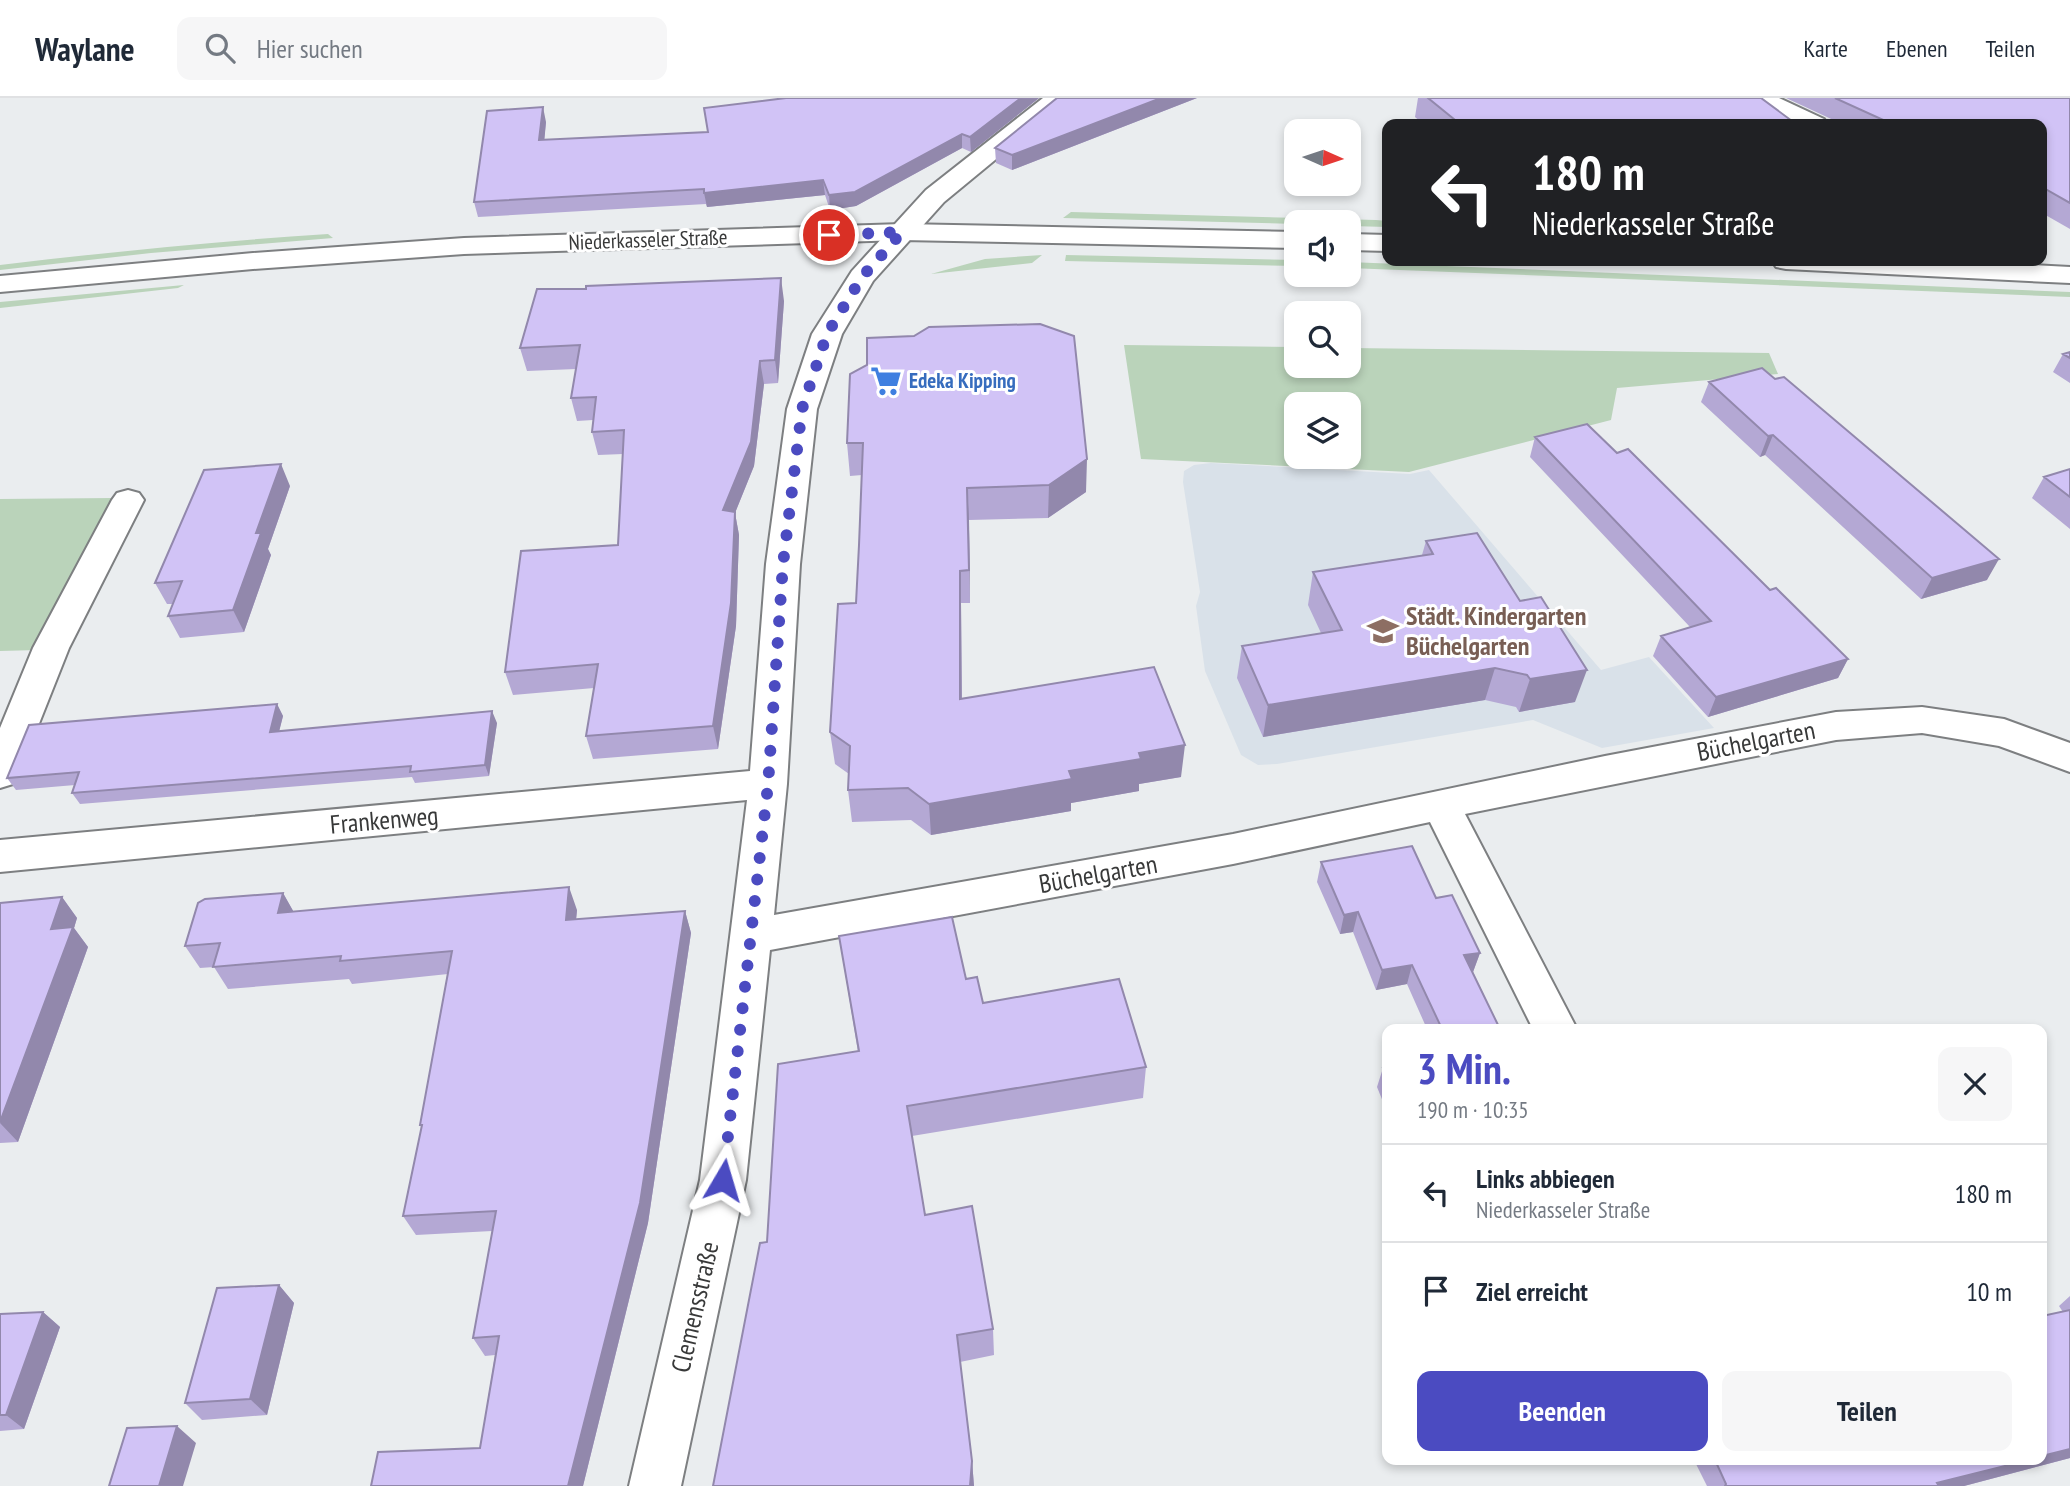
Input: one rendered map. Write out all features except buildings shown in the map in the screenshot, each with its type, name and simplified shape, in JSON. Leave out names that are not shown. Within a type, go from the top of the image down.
[{"type":"street","name":"Clemensstraße","points":[[655,1486],[723,1180],[768,785],[783,564],[802,409],[827,334],[862,277],[935,196],[1058,98]]},
{"type":"street","points":[[1759,98],[1804,119]]},
{"type":"street","name":"Niederkasseler Straße","points":[[0,284],[254,261],[464,246],[902,232],[1284,240]]},
{"type":"street","points":[[1361,242],[1382,243]]},
{"type":"street","points":[[1887,266],[2070,275]]},
{"type":"street","points":[[0,774],[51,648],[128,500]]},
{"type":"street","name":"Büchelgarten","points":[[752,936],[1233,849],[1442,807],[1605,770],[1836,726],[1922,720],[2004,733],[2070,758]]},
{"type":"street","name":"Frankenweg","points":[[0,856],[768,785]]},
{"type":"street","points":[[1442,807],[1552,1024]]},
{"type":"shaded area","name":"Städt. Kindergarten Büchelgarten","points":[[1211,463],[1410,474],[1429,470],[1601,670],[1649,657],[1714,728],[1602,748],[1533,720],[1258,765],[1241,755],[1205,671],[1196,606],[1200,592],[1183,482],[1184,471],[1194,465]]},
{"type":"green space","points":[[1071,212],[1284,218],[1284,224],[1063,218]]},
{"type":"green space","points":[[1361,220],[1382,220],[1382,227],[1361,226]]},
{"type":"green space","points":[[328,234],[333,238],[151,253],[0,270],[0,265],[82,256]]},
{"type":"green space","points":[[1042,255],[1032,263],[931,274],[985,259]]},
{"type":"green space","points":[[1066,255],[1284,260],[1284,266],[1065,261]]},
{"type":"green space","points":[[1361,262],[1382,263],[1382,266],[1445,266],[2070,292],[2070,297],[1361,268]]},
{"type":"green space","points":[[184,285],[178,288],[0,308],[0,302]]},
{"type":"green space","points":[[1124,345],[1284,347],[1284,378],[1361,378],[1361,348],[1769,353],[1778,374],[1617,388],[1611,420],[1409,472],[1347,469],[1361,469],[1361,392],[1284,392],[1284,466],[1141,459]]},
{"type":"green space","points":[[113,498],[38,650],[0,651],[0,499]]},
{"type":"place","name":"Edeka Kipping","points":[[886,381]]},
{"type":"place","name":"Städt. Kindergarten Büchelgarten","points":[[1383,631]]},
{"type":"route","points":[[723,1180],[768,785],[783,564],[802,409],[827,334],[862,277],[902,232],[829,235]]}]
